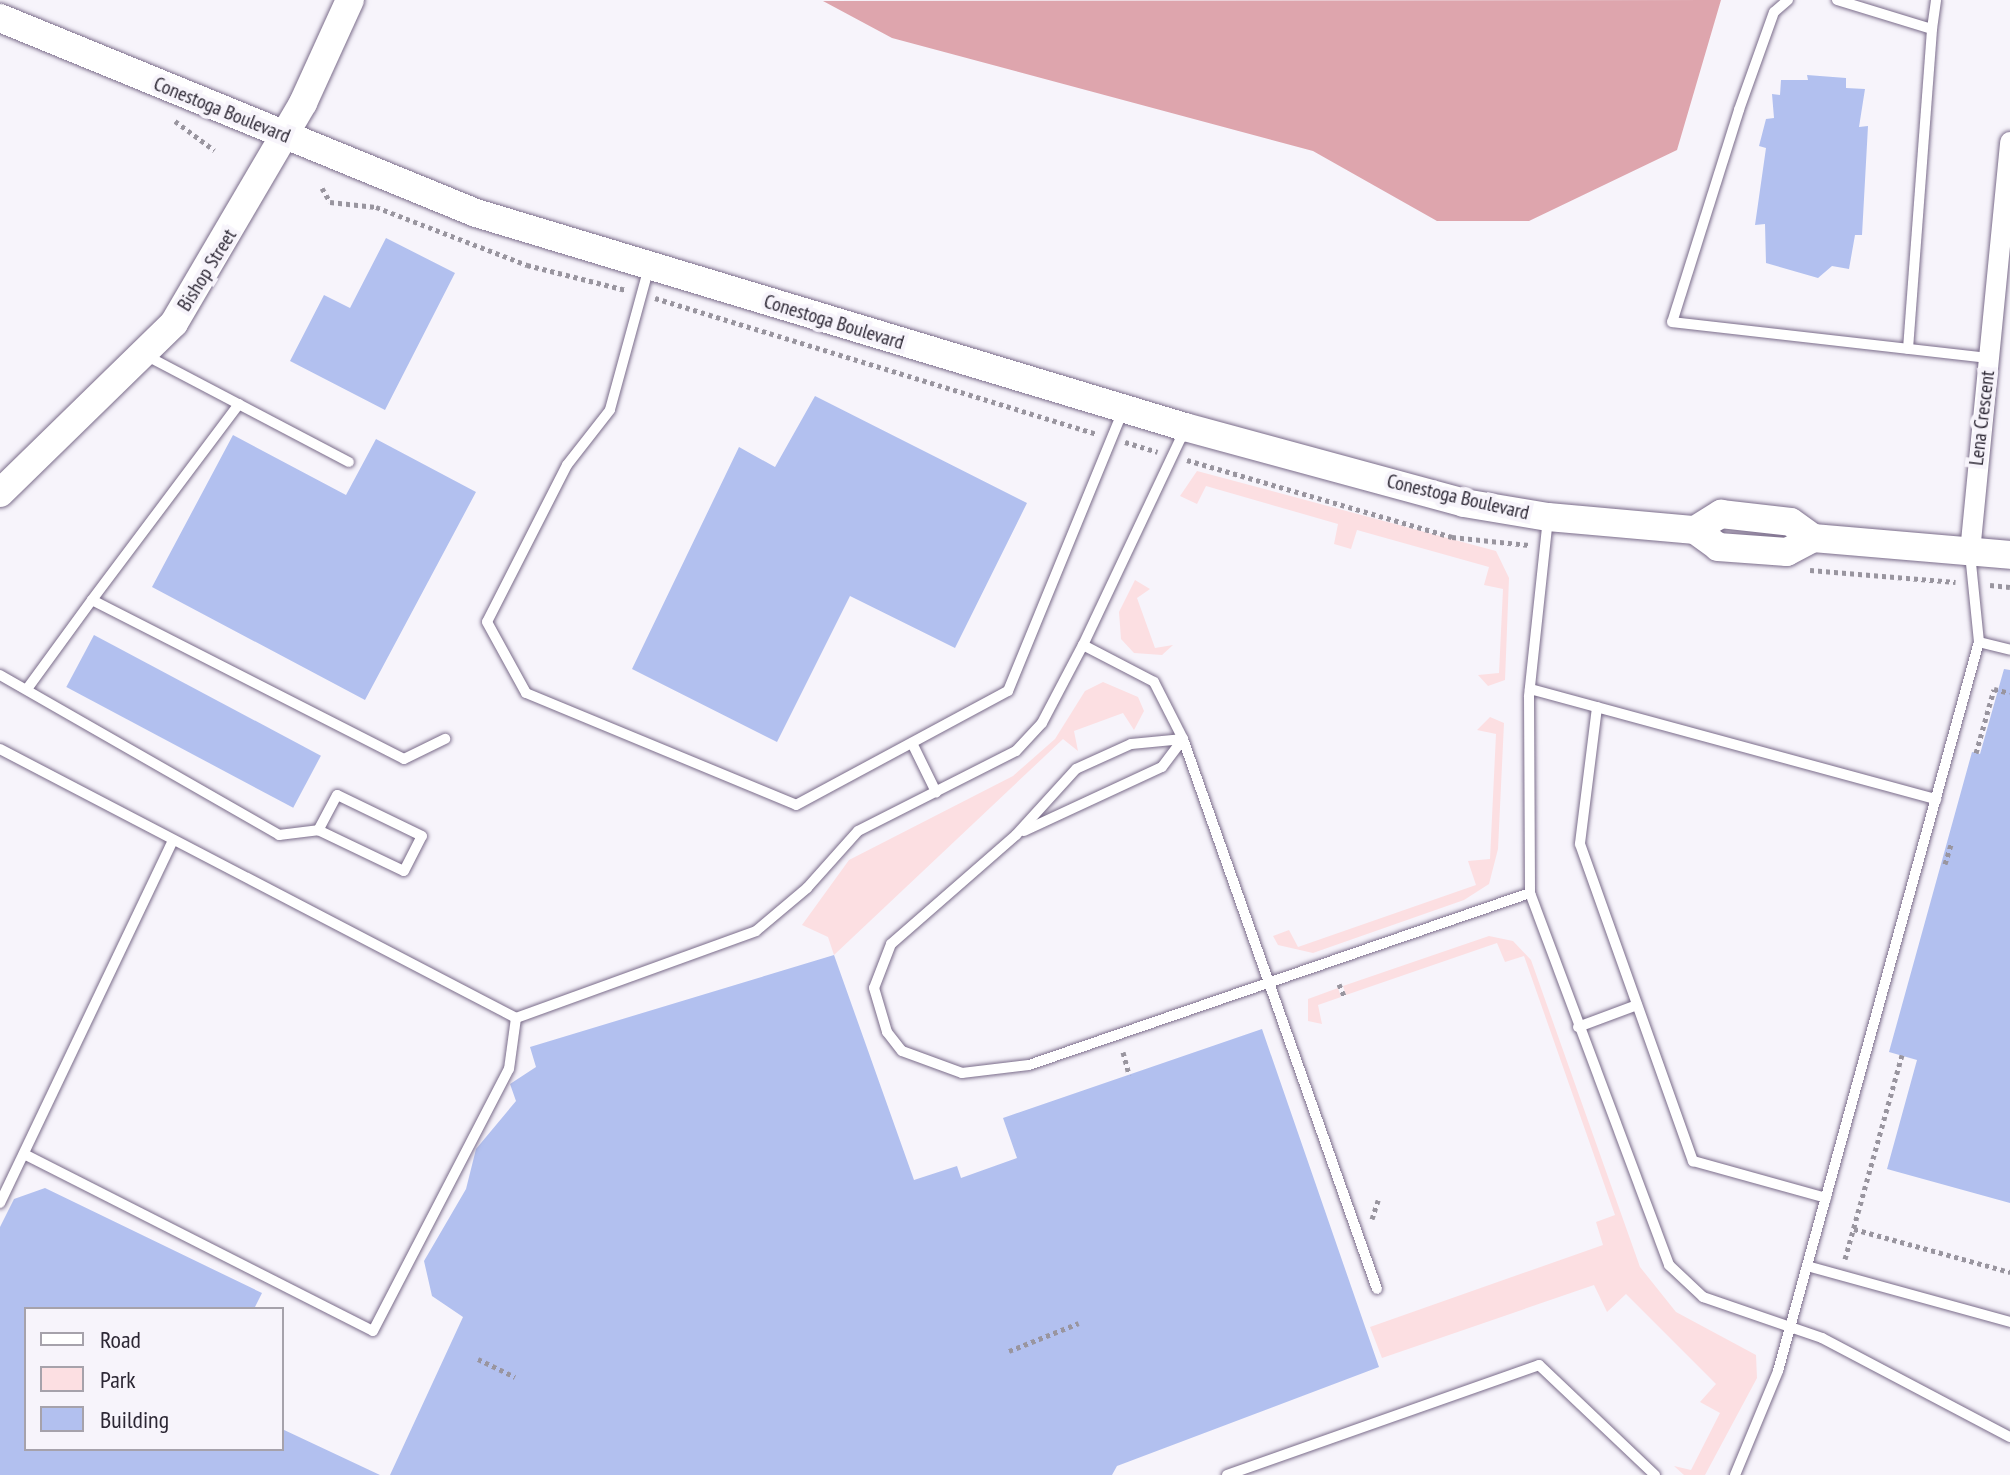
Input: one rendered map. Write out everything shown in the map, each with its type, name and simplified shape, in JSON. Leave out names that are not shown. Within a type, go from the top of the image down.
[{"type":"street","name":"Bishop Street","points":[[0,493],[145,355],[208,271],[284,135],[350,0]]},
{"type":"street","name":"Conestoga Boulevard","points":[[0,18],[476,213],[1185,427],[1464,503],[1548,517],[1695,530],[1718,547],[1787,552],[1813,538],[2010,555]]},
{"type":"street","name":"Lena Crescent","points":[[1970,552],[2010,142]]},
{"type":"lane","points":[[1788,0],[1774,12],[1739,110],[1672,322],[1990,358]]},
{"type":"lane","points":[[1837,0],[1932,29]]},
{"type":"lane","points":[[1908,349],[1936,0]]},
{"type":"lane","points":[[649,267],[610,410],[567,465],[487,622],[526,693],[796,805],[1008,691],[1124,409]]},
{"type":"lane","points":[[145,355],[349,462]]},
{"type":"lane","points":[[27,689],[239,404]]},
{"type":"lane","points":[[0,749],[516,1018],[756,931],[807,888],[858,831],[1016,751],[1042,723],[1083,645],[1175,457],[1185,427]]},
{"type":"lane","points":[[1548,517],[1530,689],[1530,893],[1669,1265],[1703,1297],[1822,1338],[2010,1437]]},
{"type":"lane","points":[[1735,1475],[1789,1329],[1979,642],[1970,552]]},
{"type":"lane","points":[[92,600],[404,759],[445,739]]},
{"type":"lane","points":[[1979,642],[2010,650]]},
{"type":"lane","points":[[1083,645],[1154,682],[1183,739],[1275,985],[1377,1289]]},
{"type":"lane","points":[[0,675],[279,835],[318,830],[404,871],[422,836],[337,795],[318,830]]},
{"type":"lane","points":[[1530,689],[1936,799]]},
{"type":"lane","points":[[1597,707],[1580,844],[1693,1161],[1826,1198]]},
{"type":"lane","points":[[1183,739],[1131,744],[1076,769],[1016,835],[907,928],[879,964],[874,988],[887,1032],[902,1051],[962,1073],[1029,1065],[1275,985],[1530,893]]},
{"type":"lane","points":[[1016,835],[1162,767],[1183,739]]},
{"type":"lane","points":[[912,743],[936,792]]},
{"type":"lane","points":[[0,1203],[173,840]]},
{"type":"lane","points":[[1578,1027],[1637,1005]]},
{"type":"lane","points":[[24,1154],[373,1331],[509,1069],[516,1018]]},
{"type":"lane","points":[[1807,1266],[2010,1322]]},
{"type":"lane","points":[[1227,1475],[1539,1365],[1655,1475]]},
{"type":"path","points":[[322,188],[330,202],[376,207],[527,265],[642,294],[1069,426],[1452,537],[1495,541]]},
{"type":"path","points":[[1976,753],[1994,689],[2010,693]]},
{"type":"path","points":[[1945,864],[1951,844]]},
{"type":"path","points":[[1339,984],[1344,996]]},
{"type":"path","points":[[1123,1052],[1129,1075]]},
{"type":"path","points":[[1845,1261],[1902,1055]]},
{"type":"path","points":[[1372,1219],[1378,1200]]},
{"type":"path","points":[[1854,1229],[2010,1272]]},
{"type":"path","points":[[1009,1351],[1079,1323]]},
{"type":"path","points":[[478,1359],[515,1377]]},
{"type":"green space","points":[[1197,471],[1496,551],[1509,578],[1505,680],[1488,686],[1478,675],[1499,673],[1503,589],[1484,585],[1489,567],[1357,530],[1351,549],[1334,544],[1338,524],[1206,486],[1197,504],[1180,496]]},
{"type":"green space","points":[[1135,580],[1150,589],[1137,598],[1155,648],[1173,645],[1162,655],[1134,653],[1121,639],[1119,612]]},
{"type":"green space","points":[[1103,682],[1138,697],[1144,711],[1134,730],[1123,713],[1074,731],[1078,751],[1063,739],[834,955],[828,937],[802,925],[849,860],[1013,776],[1055,739],[1085,691]]},
{"type":"green space","points":[[1490,717],[1504,723],[1498,849],[1489,884],[1464,900],[1313,953],[1278,945],[1273,936],[1289,930],[1298,947],[1476,885],[1468,861],[1490,859],[1496,734],[1477,730]]},
{"type":"green space","points":[[1489,936],[1513,941],[1531,960],[1640,1267],[1676,1312],[1756,1355],[1757,1378],[1705,1475],[1684,1475],[1674,1466],[1691,1470],[1720,1413],[1700,1402],[1716,1384],[1626,1294],[1607,1312],[1594,1285],[1382,1358],[1370,1327],[1603,1245],[1596,1222],[1615,1215],[1524,956],[1505,962],[1497,943],[1346,995],[1343,986]]},
{"type":"green space","points":[[1338,988],[1341,997],[1318,1005],[1322,1024],[1308,1021],[1308,999]]},
{"type":"shaded area","points":[[1721,0],[1677,150],[1529,221],[1437,221],[1313,151],[892,38],[823,1]]},
{"type":"building","points":[[1807,75],[1846,78],[1846,88],[1865,89],[1859,127],[1868,126],[1862,235],[1855,235],[1849,269],[1832,266],[1818,278],[1766,263],[1765,224],[1755,225],[1766,148],[1759,146],[1766,119],[1774,118],[1772,94],[1780,95],[1781,80],[1808,80]]},
{"type":"building","points":[[386,238],[455,273],[385,410],[290,361],[324,295],[350,308]]},
{"type":"building","points":[[815,396],[1027,503],[955,648],[850,596],[777,742],[632,669],[739,447],[775,467]]},
{"type":"building","points":[[233,435],[346,495],[376,439],[476,492],[365,700],[152,587]]},
{"type":"building","points":[[94,635],[321,756],[293,808],[66,687]]},
{"type":"building","points":[[2004,669],[2010,670],[2010,1203],[1887,1169],[1917,1060],[1889,1052],[1972,752],[1980,754]]},
{"type":"building","points":[[834,955],[914,1180],[957,1166],[961,1178],[1017,1158],[1003,1118],[1262,1029],[1379,1367],[1117,1466],[1112,1475],[390,1475],[463,1317],[432,1296],[424,1261],[466,1189],[476,1149],[516,1101],[510,1084],[536,1067],[530,1047]]},
{"type":"building","points":[[45,1188],[262,1293],[255,1307],[24,1307],[24,1451],[284,1451],[284,1430],[380,1475],[0,1475],[0,1227],[14,1199]]}]
